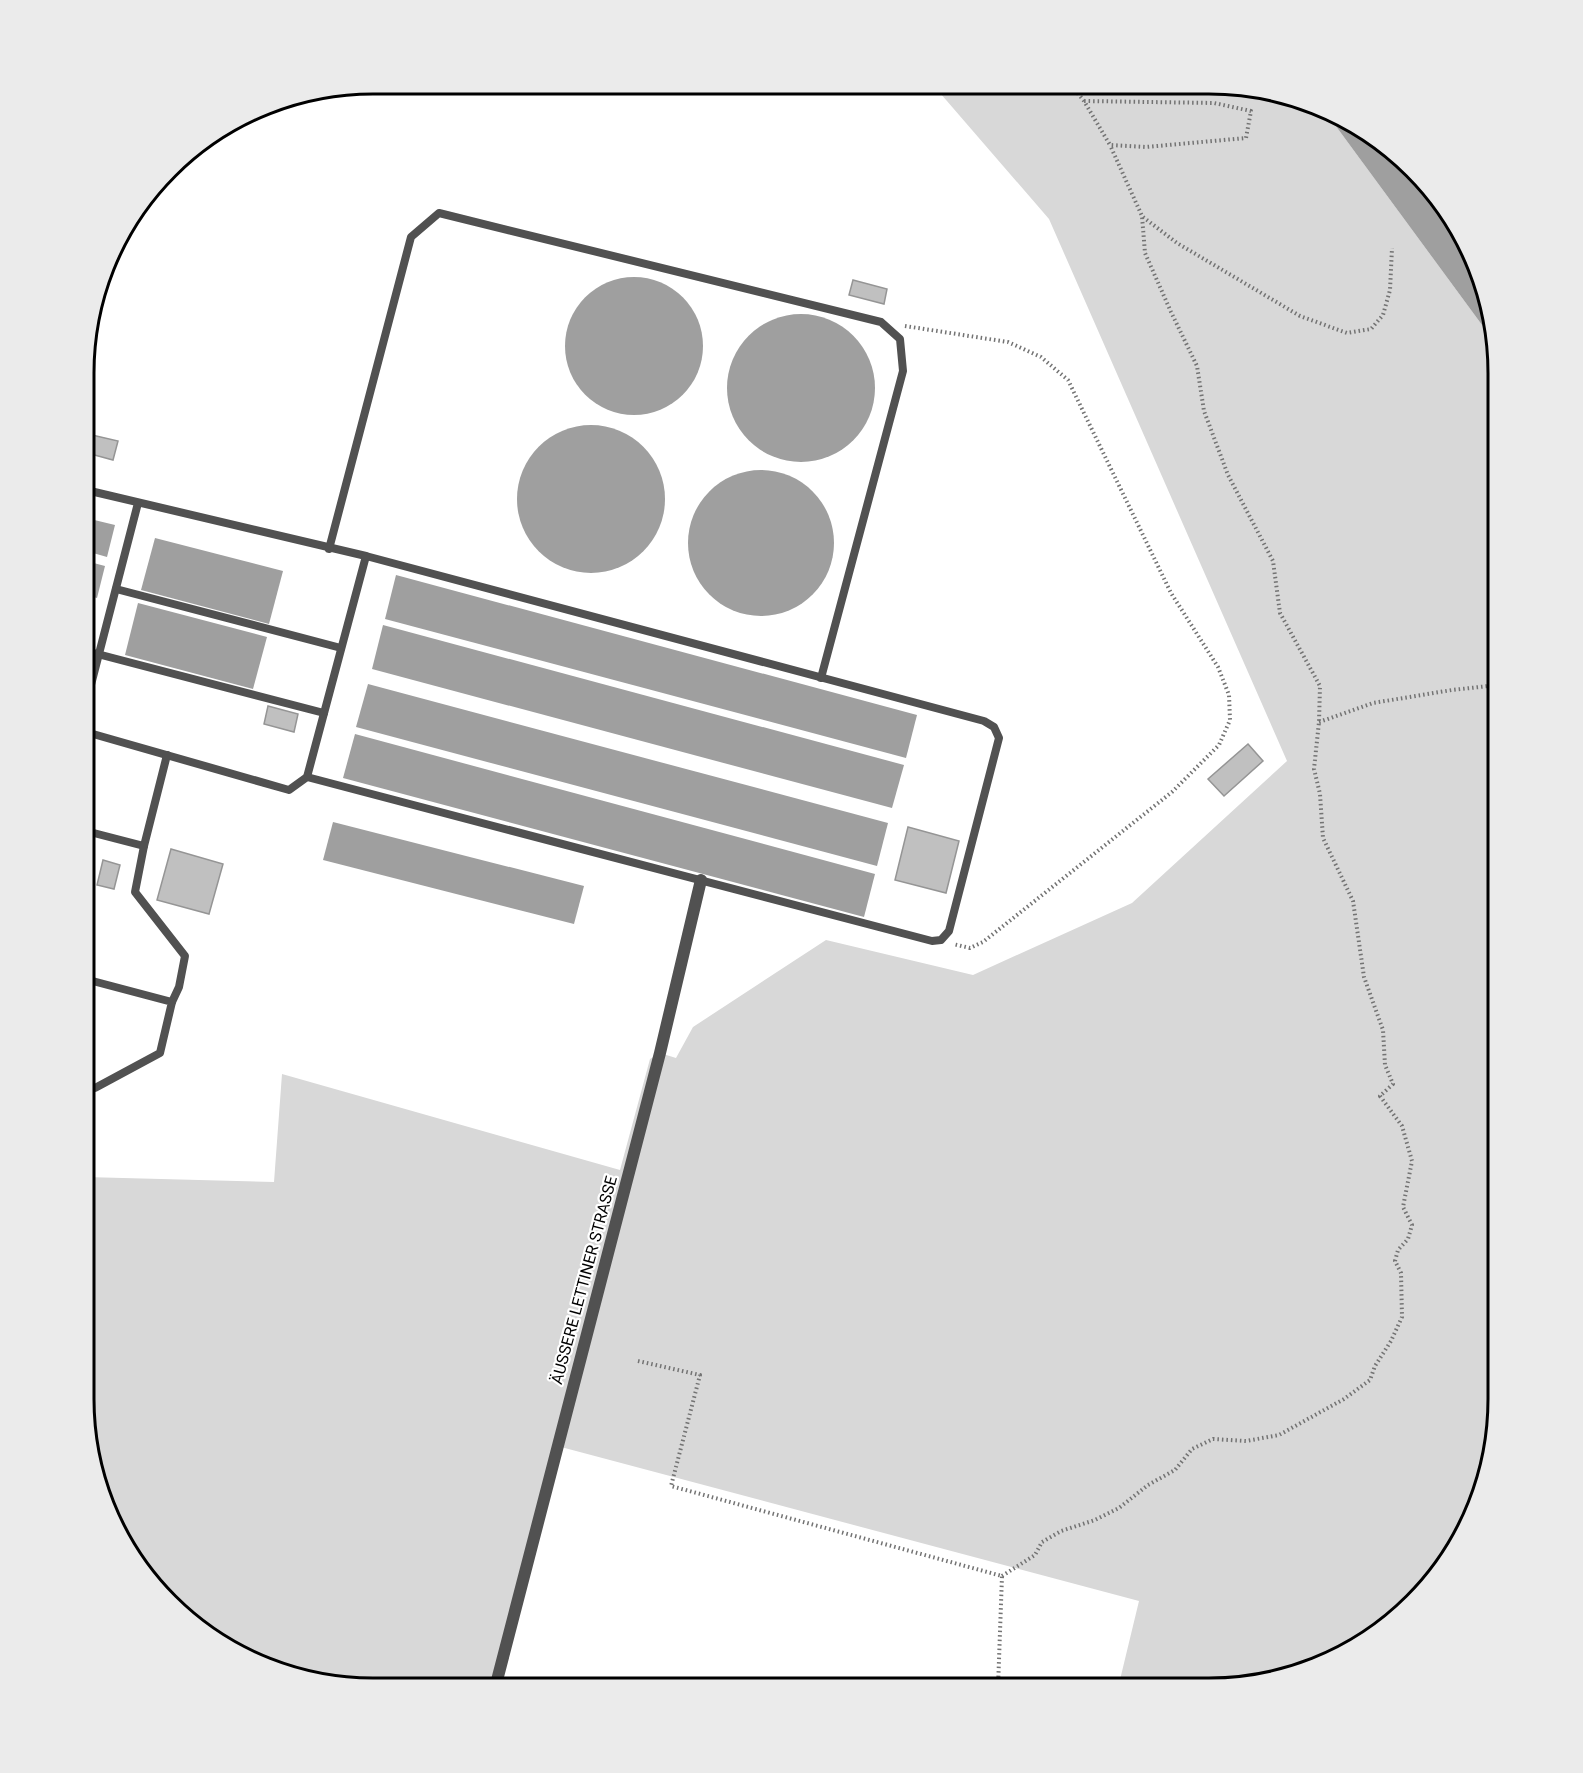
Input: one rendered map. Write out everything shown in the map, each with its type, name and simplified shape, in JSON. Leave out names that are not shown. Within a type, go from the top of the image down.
[{"type":"street","name":"ÄUSSERE LETTINER STRASSE","points":[[498,1678],[660,1053],[701,880]]},
{"type":"lane","points":[[329,549],[411,237],[439,213],[881,322],[900,339],[903,371],[821,678]]},
{"type":"lane","points":[[94,492],[366,556],[984,721],[994,727],[999,738],[949,932],[941,940],[932,941],[307,777]]},
{"type":"lane","points":[[94,674],[138,503]]},
{"type":"lane","points":[[94,734],[289,790],[307,777],[366,556]]},
{"type":"lane","points":[[116,589],[341,648]]},
{"type":"lane","points":[[94,653],[324,713]]},
{"type":"lane","points":[[94,1088],[160,1053],[172,1002],[179,987],[185,956],[135,892],[167,755]]},
{"type":"lane","points":[[94,833],[144,846]]},
{"type":"lane","points":[[94,981],[172,1002]]},
{"type":"path","points":[[638,1361],[700,1375],[671,1486],[1002,1576],[1035,1555],[1042,1542],[1119,1508],[1148,1485],[1175,1470],[1192,1449],[1213,1439],[1246,1440],[1279,1435],[1344,1399],[1370,1380],[1374,1366],[1391,1341],[1402,1317],[1401,1273],[1395,1261],[1398,1250],[1408,1239],[1412,1225],[1403,1207],[1412,1161],[1402,1126],[1380,1095],[1393,1084],[1385,1065],[1383,1030],[1364,977],[1353,901],[1323,838],[1320,794],[1314,769],[1320,722],[1320,686],[1280,613],[1273,561],[1228,475],[1204,411],[1197,366],[1145,253],[1142,216],[1110,145],[1079,94]]},
{"type":"path","points":[[1084,100],[1214,103],[1251,111],[1246,138],[1146,147],[1110,145]]},
{"type":"path","points":[[1142,216],[1177,243],[1300,316],[1347,333],[1371,329],[1383,315],[1390,290],[1392,248]]},
{"type":"path","points":[[881,322],[1008,342],[1041,357],[1068,380],[1171,593],[1218,667],[1229,695],[1230,720],[1219,745],[1172,792],[984,942],[970,948],[941,940]]},
{"type":"path","points":[[1320,722],[1373,704],[1488,687]]},
{"type":"path","points":[[998,1678],[1002,1576]]},
{"type":"shaded area","points":[[941,94],[1210,94],[1246,97],[1282,104],[1334,124],[1485,328],[1488,355],[1488,1418],[1483,1454],[1474,1489],[1460,1523],[1442,1555],[1407,1597],[1365,1632],[1333,1650],[1299,1664],[1264,1673],[1228,1678],[1120,1678],[1139,1601],[561,1447],[494,1678],[355,1678],[319,1673],[284,1664],[250,1650],[218,1632],[176,1597],[141,1555],[123,1523],[104,1472],[97,1436],[94,1400],[94,1177],[274,1182],[282,1074],[620,1170],[650,1059],[660,1053],[676,1058],[693,1027],[826,940],[973,975],[1132,903],[1287,761],[1049,219]]},
{"type":"shaded area","points":[[1334,124],[1365,141],[1394,164],[1419,189],[1442,218],[1460,250],[1474,284],[1485,328]]},
{"type":"shaded area","points":[[634,277],[660,282],[683,297],[698,320],[703,346],[698,372],[683,395],[660,410],[634,415],[608,410],[585,395],[570,372],[565,346],[570,320],[585,297],[608,282]]},
{"type":"shaded area","points":[[801,314],[829,320],[853,336],[869,360],[875,388],[869,416],[853,440],[829,456],[801,462],[773,456],[749,440],[733,416],[727,388],[733,360],[749,336],[773,320]]},
{"type":"shaded area","points":[[591,425],[619,431],[643,447],[659,471],[665,499],[659,527],[643,551],[619,567],[591,573],[563,567],[539,551],[523,527],[517,499],[523,471],[539,447],[563,431]]},
{"type":"shaded area","points":[[761,470],[789,476],[812,492],[828,515],[834,543],[828,571],[812,594],[789,610],[761,616],[733,610],[710,594],[694,571],[688,543],[694,515],[710,492],[733,476]]},
{"type":"shaded area","points":[[94,520],[115,525],[107,557],[94,553]]},
{"type":"shaded area","points":[[155,538],[283,571],[269,624],[141,590]]},
{"type":"shaded area","points":[[94,563],[105,566],[97,598],[94,597]]},
{"type":"shaded area","points":[[396,575],[917,715],[906,758],[385,619]]},
{"type":"shaded area","points":[[138,603],[267,637],[253,689],[125,655]]},
{"type":"shaded area","points":[[383,625],[904,765],[892,808],[372,669]]},
{"type":"shaded area","points":[[368,684],[888,823],[877,866],[356,727]]},
{"type":"shaded area","points":[[355,734],[875,874],[864,917],[343,778]]},
{"type":"shaded area","points":[[333,822],[584,886],[574,924],[323,860]]},
{"type":"building","points":[[853,280],[887,289],[884,304],[849,295]]},
{"type":"building","points":[[94,435],[118,441],[113,460],[94,455]]},
{"type":"building","points":[[268,706],[298,714],[294,732],[264,724]]},
{"type":"building","points":[[1248,744],[1263,761],[1224,796],[1208,779]]},
{"type":"building","points":[[908,827],[959,841],[946,893],[895,880]]},
{"type":"building","points":[[171,849],[223,864],[209,914],[157,900]]},
{"type":"building","points":[[103,860],[120,865],[114,889],[97,885]]}]
